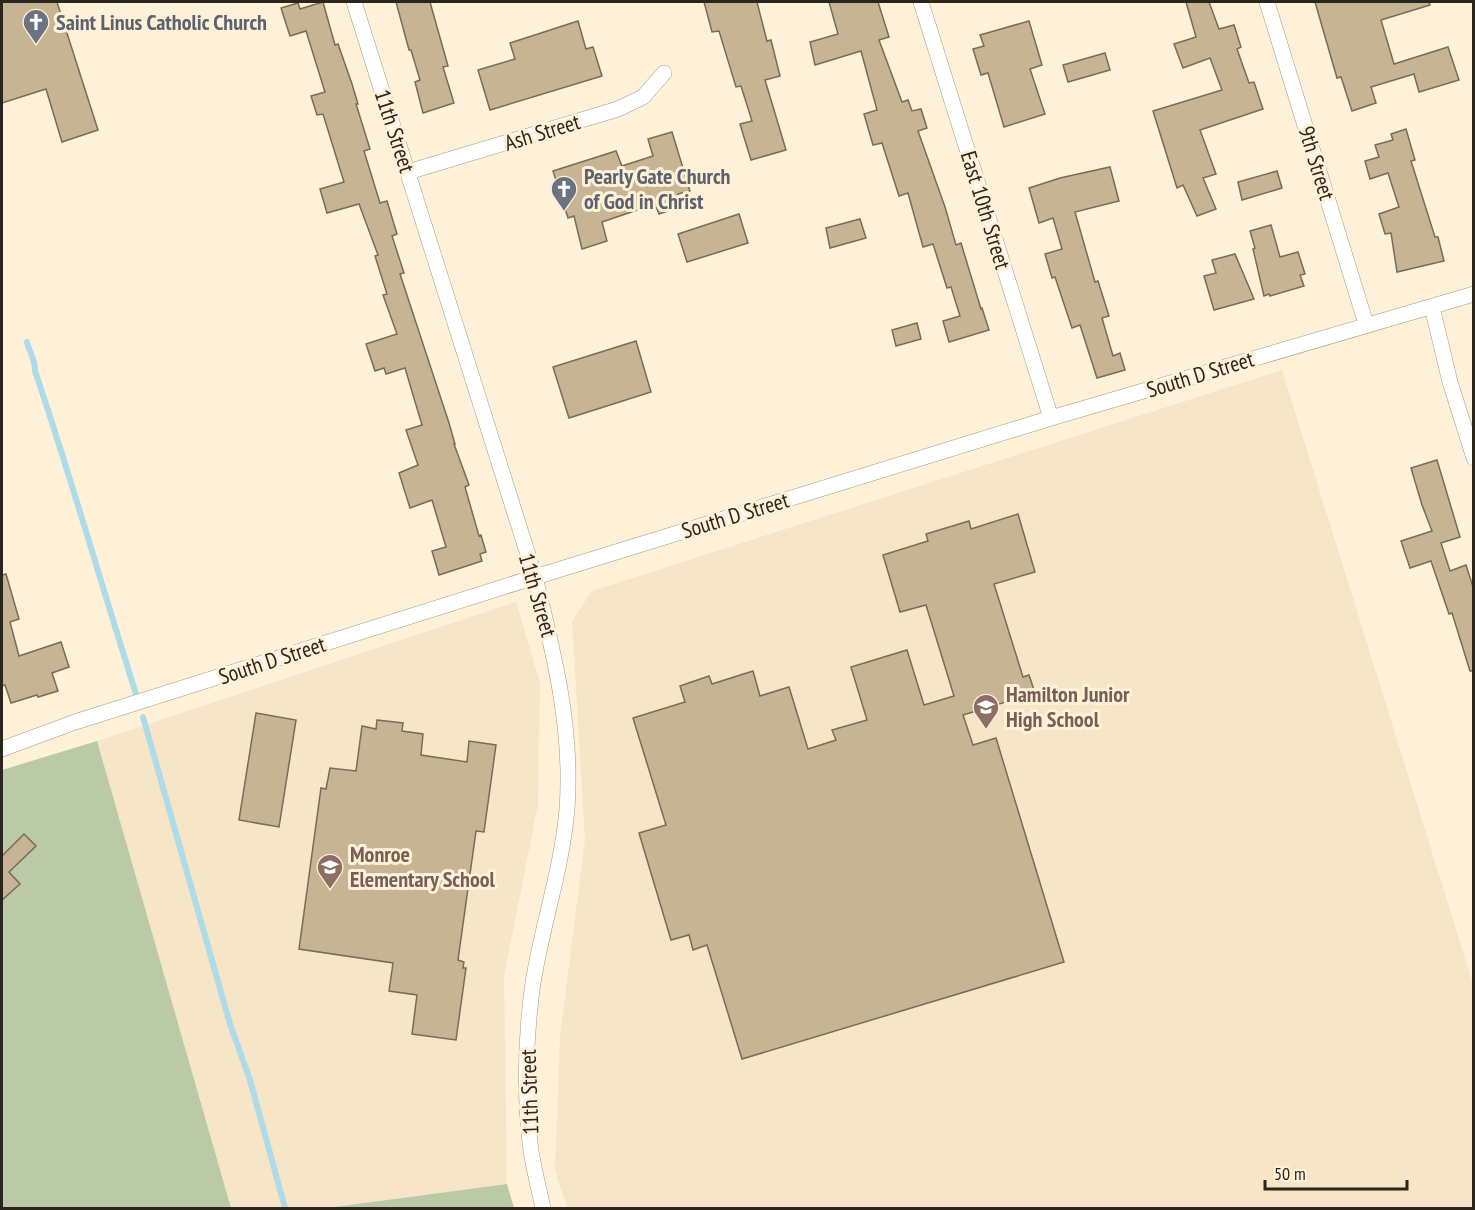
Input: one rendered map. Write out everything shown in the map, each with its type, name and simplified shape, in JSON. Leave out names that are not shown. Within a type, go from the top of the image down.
[{"type":"street","name":"11th Street","points":[[354,2],[535,577],[556,662],[565,715],[568,771],[563,846],[534,981],[527,1029],[527,1111],[531,1152],[543,1209]]},
{"type":"street","name":"East 10th Street","points":[[921,2],[1051,418]]},
{"type":"street","name":"9th Street","points":[[1267,2],[1366,324]]},
{"type":"street","name":"Ash Street","points":[[408,172],[618,109],[643,97],[664,73]]},
{"type":"street","name":"South D Street","points":[[2,749],[75,722],[535,577],[1051,418],[1473,294]]},
{"type":"street","points":[[1432,307],[1450,382],[1473,458]]},
{"type":"shaded area","name":"Hamilton Junior High School","points":[[1282,370],[1473,984],[1473,1208],[567,1208],[555,1170],[560,1036],[585,839],[572,621],[592,591]]},
{"type":"shaded area","name":"Monroe Elementary School","points":[[516,602],[540,683],[538,804],[504,976],[507,1184],[327,1208],[231,1208],[97,741]]},
{"type":"green space","points":[[97,741],[231,1208],[2,1208],[2,770]]},
{"type":"green space","points":[[507,1184],[514,1208],[327,1208]]},
{"type":"building","name":"Saint Linus Catholic Church","points":[[2,2],[57,2],[98,130],[62,142],[46,89],[2,103]]},
{"type":"building","points":[[323,2],[335,45],[338,44],[358,104],[356,104],[370,149],[364,151],[380,203],[387,201],[397,234],[392,236],[404,273],[400,274],[469,485],[465,487],[486,552],[480,554],[482,561],[439,575],[432,551],[446,547],[432,500],[410,508],[399,473],[418,465],[406,430],[422,425],[405,368],[386,374],[384,368],[375,371],[366,344],[397,334],[383,295],[387,294],[375,256],[378,255],[359,204],[327,213],[320,189],[344,182],[323,114],[317,115],[311,96],[325,92],[306,31],[290,36],[281,8],[298,3],[300,9]]},
{"type":"building","points":[[396,2],[430,2],[448,66],[443,67],[454,103],[423,113],[415,82],[420,80]]},
{"type":"building","points":[[704,2],[757,2],[767,41],[771,40],[780,76],[765,80],[786,150],[751,160],[740,124],[752,121],[741,86],[736,87],[719,31],[712,32]]},
{"type":"building","points":[[829,2],[878,2],[889,37],[879,40],[902,102],[908,100],[912,111],[921,109],[927,128],[918,131],[956,245],[961,243],[989,330],[949,342],[943,321],[960,316],[951,287],[947,288],[933,244],[923,247],[908,193],[899,196],[882,143],[873,145],[864,114],[877,110],[861,51],[815,65],[810,42],[838,34]]},
{"type":"building","points":[[1186,2],[1209,2],[1219,29],[1234,25],[1241,47],[1237,49],[1249,83],[1254,82],[1263,109],[1200,130],[1216,174],[1203,178],[1216,209],[1197,216],[1183,185],[1177,188],[1153,111],[1222,90],[1210,58],[1183,68],[1174,44],[1196,37]]},
{"type":"building","points":[[1315,2],[1429,2],[1430,5],[1381,20],[1394,64],[1448,47],[1459,80],[1419,92],[1414,74],[1371,87],[1376,103],[1352,111],[1341,77],[1337,78]]},
{"type":"building","points":[[578,21],[586,49],[593,47],[602,76],[490,110],[478,70],[515,59],[510,43]]},
{"type":"building","points":[[1029,21],[1042,65],[1030,69],[1045,114],[1004,127],[988,73],[981,75],[973,49],[984,46],[980,35]]},
{"type":"building","points":[[1105,53],[1110,70],[1068,82],[1063,65]]},
{"type":"building","points":[[1406,129],[1415,160],[1411,161],[1435,237],[1438,237],[1444,261],[1397,272],[1391,233],[1385,234],[1379,214],[1399,207],[1388,173],[1370,179],[1365,161],[1379,157],[1375,145],[1393,140],[1391,134]]},
{"type":"building","points":[[672,132],[690,191],[678,194],[682,206],[659,214],[655,204],[602,222],[607,241],[582,249],[574,216],[568,218],[553,171],[616,151],[622,166],[653,156],[648,139]]},
{"type":"building","points":[[1110,167],[1119,201],[1075,212],[1095,282],[1098,281],[1109,316],[1102,318],[1113,356],[1120,353],[1125,370],[1097,378],[1080,325],[1072,328],[1045,254],[1062,249],[1053,218],[1039,223],[1029,188],[1060,178]]},
{"type":"building","points":[[1277,171],[1282,188],[1242,200],[1238,182]]},
{"type":"building","points":[[739,214],[748,243],[687,262],[678,234]]},
{"type":"building","points":[[860,219],[866,238],[830,248],[826,228]]},
{"type":"building","points":[[1271,225],[1280,257],[1298,252],[1305,274],[1300,275],[1304,286],[1264,296],[1250,231]]},
{"type":"building","points":[[1235,254],[1254,299],[1214,310],[1204,276],[1216,273],[1212,260]]},
{"type":"building","points":[[917,323],[921,339],[896,346],[892,330]]},
{"type":"building","points":[[636,341],[651,392],[569,418],[553,367]]},
{"type":"building","points":[[1437,460],[1460,537],[1441,543],[1450,571],[1466,565],[1473,587],[1473,671],[1470,671],[1452,613],[1449,614],[1431,561],[1410,568],[1401,541],[1432,531],[1411,468]]},
{"type":"building","points":[[1018,514],[1035,572],[994,584],[1023,677],[1029,675],[1035,693],[963,715],[973,745],[996,738],[1064,962],[742,1059],[707,945],[693,950],[689,935],[671,940],[639,833],[666,825],[633,718],[685,702],[680,686],[709,676],[712,684],[753,671],[760,696],[789,687],[808,749],[836,740],[832,730],[867,720],[851,667],[907,650],[924,705],[954,696],[926,605],[900,612],[883,555],[928,541],[926,534],[969,521],[971,529]]},
{"type":"building","points":[[6,574],[19,619],[10,622],[19,656],[61,642],[69,667],[52,673],[58,691],[11,703],[5,685],[2,686],[2,575]]},
{"type":"building","points":[[256,713],[296,720],[279,827],[239,820]]},
{"type":"building","points":[[377,720],[403,723],[402,731],[423,734],[421,755],[467,762],[469,741],[496,745],[484,832],[476,831],[458,960],[464,962],[463,968],[466,968],[456,1040],[412,1034],[417,995],[389,991],[393,963],[299,949],[321,788],[326,789],[330,768],[356,771],[362,726],[376,729]]},
{"type":"building","points":[[24,834],[36,846],[9,872],[20,884],[2,900],[2,856]]},
{"type":"waterway","points":[[27,342],[138,700]]},
{"type":"waterway","points":[[143,717],[230,1024],[250,1080],[285,1208]]},
{"type":"place","name":"Saint Linus Catholic Church","points":[[36,45]]},
{"type":"place","name":"Pearly Gate Church of God in Christ","points":[[564,212]]},
{"type":"place","name":"Hamilton Junior High School","points":[[986,730]]},
{"type":"place","name":"Monroe Elementary School","points":[[330,890]]}]
